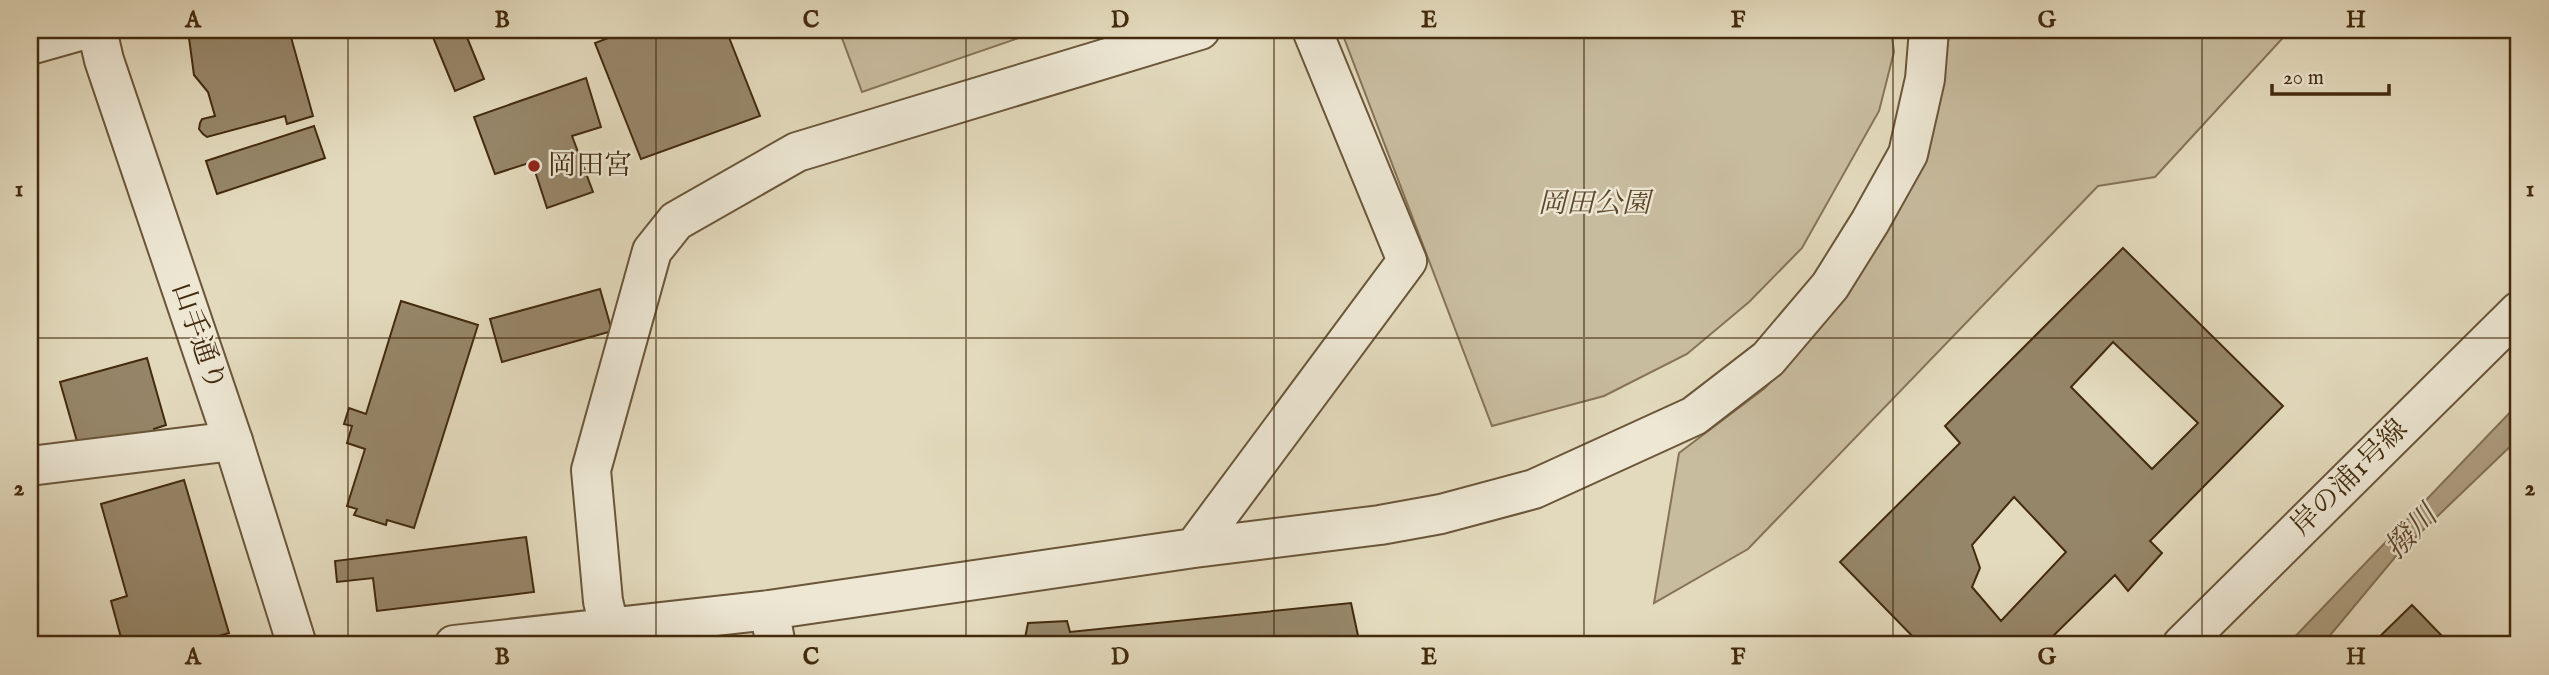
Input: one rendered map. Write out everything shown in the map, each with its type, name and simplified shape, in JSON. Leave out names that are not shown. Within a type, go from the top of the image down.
[{"type":"street","points":[[30,45],[83,30]]},
{"type":"street","name":"山手通り","points":[[97,30],[104,60],[233,441],[297,645]]},
{"type":"street","points":[[609,626],[603,601],[590,471],[652,251],[676,222],[797,152],[1200,30]]},
{"type":"street","points":[[1194,548],[1407,261],[1312,30]]},
{"type":"street","points":[[454,645],[609,626],[773,627],[1194,548],[1380,525],[1455,510],[1534,489],[1694,416],[1768,359],[1830,286],[1908,154],[1925,79],[1929,30]]},
{"type":"street","name":"岸の浦1号線","points":[[2182,645],[2519,311]]},
{"type":"street","points":[[30,466],[233,441]]},
{"type":"green space","points":[[839,30],[1042,30],[862,92]]},
{"type":"green space","name":"岡田公園","points":[[1341,30],[1891,30],[1894,52],[1879,111],[1802,248],[1749,302],[1687,354],[1604,396],[1492,426]]},
{"type":"green space","points":[[1950,30],[2290,30],[2155,177],[2098,186],[1748,549],[1654,603],[1679,453],[1765,388],[1842,302],[1885,231],[1937,108]]},
{"type":"water","name":"撥川","points":[[2519,403],[2519,438],[2396,556],[2322,645],[2287,645]]},
{"type":"building","points":[[221,30],[289,30],[313,116],[287,124],[285,116],[207,137],[203,134],[199,129],[202,119],[215,116],[208,92],[194,75],[189,38]]},
{"type":"building","points":[[430,30],[464,30],[484,79],[455,91]]},
{"type":"building","points":[[629,30],[726,30],[760,116],[641,159],[595,43]]},
{"type":"building","points":[[586,78],[601,127],[572,136],[593,192],[547,208],[532,162],[495,174],[474,117]]},
{"type":"building","points":[[314,126],[325,158],[217,194],[206,161]]},
{"type":"building","points":[[2123,248],[2283,406],[2150,541],[2162,553],[2128,591],[2115,575],[2044,645],[1921,645],[1840,562],[1960,443],[1945,426]],"holes":[[[2113,342],[2198,423],[2152,469],[2071,387]],[[2014,497],[2066,552],[2001,621],[1972,587],[1980,568],[1972,545]]]},
{"type":"building","points":[[600,289],[612,331],[502,362],[490,319]]},
{"type":"building","points":[[401,301],[478,325],[414,528],[387,520],[386,525],[354,515],[357,509],[347,506],[365,449],[347,443],[352,426],[344,424],[349,408],[366,414]]},
{"type":"building","points":[[147,358],[166,425],[154,429],[157,440],[80,452],[60,382]]},
{"type":"building","points":[[184,480],[229,633],[187,645],[123,645],[111,601],[127,596],[101,504]]},
{"type":"building","points":[[526,537],[534,592],[377,611],[373,578],[337,582],[335,561]]},
{"type":"building","points":[[1351,603],[1360,645],[1027,645],[1025,638],[1028,623],[1067,621],[1070,632]]},
{"type":"building","points":[[2412,605],[2443,637],[2434,645],[2371,645]]},
{"type":"place","name":"岡田宮","points":[[534,166]]}]
